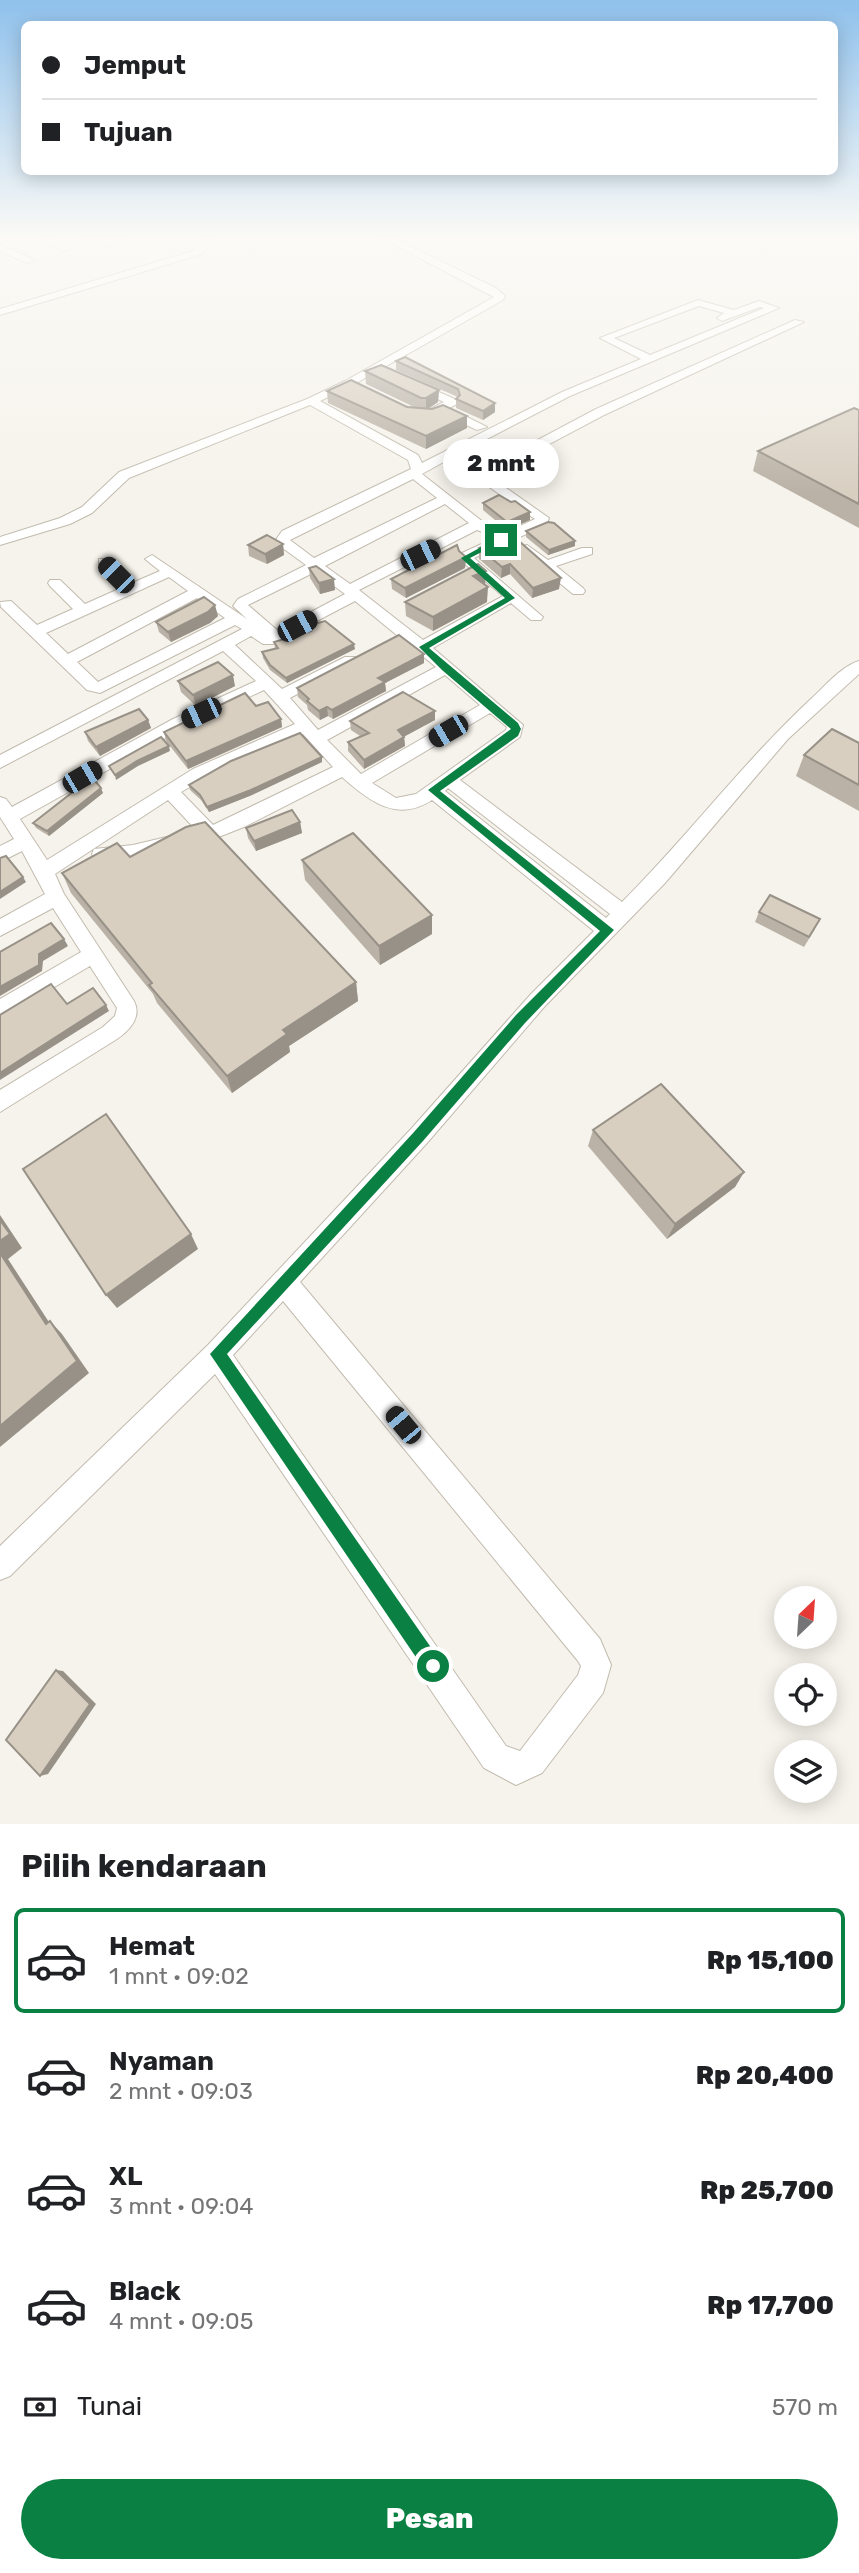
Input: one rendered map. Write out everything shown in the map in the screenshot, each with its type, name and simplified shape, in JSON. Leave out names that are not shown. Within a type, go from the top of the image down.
[{"type":"street","points":[[0,541],[65,521],[87,510],[124,475],[355,386],[376,369],[452,324]]},
{"type":"street","points":[[642,324],[605,338],[643,356],[698,354],[747,324]]},
{"type":"street","points":[[481,475],[583,403],[643,356],[710,324]]},
{"type":"street","points":[[415,467],[583,403],[698,354],[792,324]]},
{"type":"street","points":[[376,369],[388,374]]},
{"type":"street","points":[[401,379],[452,400],[442,409],[423,417],[406,411]]},
{"type":"street","points":[[312,401],[415,467],[445,499],[478,524],[507,538],[578,591]]},
{"type":"street","points":[[225,644],[279,696],[345,768],[390,802],[407,804],[441,785],[514,733],[515,725],[423,647],[398,637],[392,614],[352,592],[282,541],[287,534],[415,467],[481,427],[442,409]]},
{"type":"street","points":[[450,454],[542,518],[541,522],[465,558]]},
{"type":"street","points":[[256,627],[240,606],[243,602],[445,499]]},
{"type":"street","points":[[239,657],[478,524]]},
{"type":"street","points":[[443,544],[465,558],[475,572],[536,617]]},
{"type":"street","points":[[546,565],[587,551]]},
{"type":"street","points":[[152,559],[236,618],[273,639]]},
{"type":"street","points":[[104,562],[129,588]]},
{"type":"street","points":[[35,632],[81,609],[169,572]]},
{"type":"street","points":[[55,583],[81,609]]},
{"type":"street","points":[[66,661],[197,592]]},
{"type":"street","points":[[423,647],[510,598]]},
{"type":"street","points":[[6,604],[93,686],[103,688],[236,618]]},
{"type":"street","points":[[0,762],[256,627]]},
{"type":"street","points":[[279,696],[366,652]]},
{"type":"street","points":[[0,1566],[217,1354],[419,1136],[521,1019],[658,878],[782,735],[829,690],[859,666]]},
{"type":"street","points":[[44,871],[83,850],[138,811],[218,763],[312,732],[445,668]]},
{"type":"street","points":[[0,1102],[122,1024],[127,1015],[127,1007],[55,897],[44,871],[5,810],[178,723],[266,683]]},
{"type":"street","points":[[362,782],[492,705]]},
{"type":"street","points":[[83,850],[96,854],[132,852],[210,833],[238,822],[345,768]]},
{"type":"street","points":[[441,785],[528,842],[623,913]]},
{"type":"street","points":[[441,785],[510,854],[608,930]]},
{"type":"street","points":[[171,792],[210,833]]},
{"type":"street","points":[[0,855],[25,841]]},
{"type":"street","points":[[510,854],[528,842]]},
{"type":"street","points":[[0,928],[55,897]]},
{"type":"street","points":[[0,1010],[93,954]]},
{"type":"street","points":[[217,1354],[495,1757],[516,1769],[531,1762],[592,1682],[596,1665],[589,1650],[284,1282]]},
{"type":"building","points":[[405,357],[495,403],[483,411],[456,399],[460,395],[458,389],[396,361]]},
{"type":"building","points":[[381,365],[439,390],[421,398],[365,371]]},
{"type":"building","points":[[351,380],[407,407],[432,409],[443,405],[467,416],[426,436],[327,391]]},
{"type":"building","points":[[854,408],[859,410],[859,504],[758,451]]},
{"type":"building","points":[[499,495],[511,502],[515,501],[530,512],[507,522],[483,503]]},
{"type":"building","points":[[548,522],[554,523],[575,541],[549,550],[526,531]]},
{"type":"building","points":[[511,534],[561,578],[533,588],[510,564],[502,567],[479,548]]},
{"type":"building","points":[[267,535],[283,544],[265,554],[248,545]]},
{"type":"building","points":[[457,545],[466,557],[405,588],[391,579]]},
{"type":"building","points":[[478,564],[486,571],[473,576],[488,587],[433,617],[405,602]]},
{"type":"building","points":[[316,566],[334,579],[319,583],[309,568]]},
{"type":"building","points":[[204,597],[215,605],[208,612],[168,632],[156,622]]},
{"type":"building","points":[[325,621],[354,644],[286,678],[270,665],[262,652],[278,648],[274,642],[311,631],[307,626]]},
{"type":"building","points":[[399,635],[424,654],[378,678],[385,682],[332,710],[327,707],[319,711],[297,688]]},
{"type":"building","points":[[218,662],[233,675],[193,695],[178,681]]},
{"type":"building","points":[[403,692],[435,711],[398,730],[404,737],[364,760],[348,742],[369,733],[350,721]]},
{"type":"building","points":[[245,693],[256,706],[268,702],[281,719],[186,761],[164,732]]},
{"type":"building","points":[[139,709],[148,720],[96,747],[85,732]]},
{"type":"building","points":[[832,729],[859,743],[859,785],[804,755]]},
{"type":"building","points":[[300,733],[322,757],[207,807],[200,795],[189,785],[231,761]]},
{"type":"building","points":[[161,737],[169,746],[115,775],[109,766]]},
{"type":"building","points":[[92,777],[101,788],[47,831],[33,823]]},
{"type":"building","points":[[292,810],[300,822],[254,841],[246,828]]},
{"type":"building","points":[[205,822],[356,982],[283,1030],[287,1034],[227,1076],[149,985],[152,983],[62,873],[117,843],[130,857],[186,827]]},
{"type":"building","points":[[353,833],[432,915],[379,946],[302,860]]},
{"type":"building","points":[[6,856],[23,877],[0,892],[0,858]]},
{"type":"building","points":[[770,895],[820,919],[809,937],[759,912]]},
{"type":"building","points":[[51,923],[64,939],[39,954],[39,965],[0,987],[0,952]]},
{"type":"building","points":[[51,984],[67,1004],[93,988],[106,1005],[0,1073],[0,1015]]},
{"type":"building","points":[[661,1084],[744,1172],[675,1224],[593,1130]]},
{"type":"building","points":[[106,1114],[191,1234],[106,1295],[23,1169]]},
{"type":"building","points":[[0,1220],[10,1234],[0,1241]]},
{"type":"building","points":[[0,1253],[46,1324],[50,1321],[77,1361],[0,1426]]},
{"type":"building","points":[[56,1670],[90,1704],[40,1776],[6,1740]]},
{"type":"route","points":[[433,1666],[217,1354],[419,1136],[538,1000],[608,930],[433,790],[516,729],[515,725],[423,647],[510,598],[465,558],[501,540]]}]
